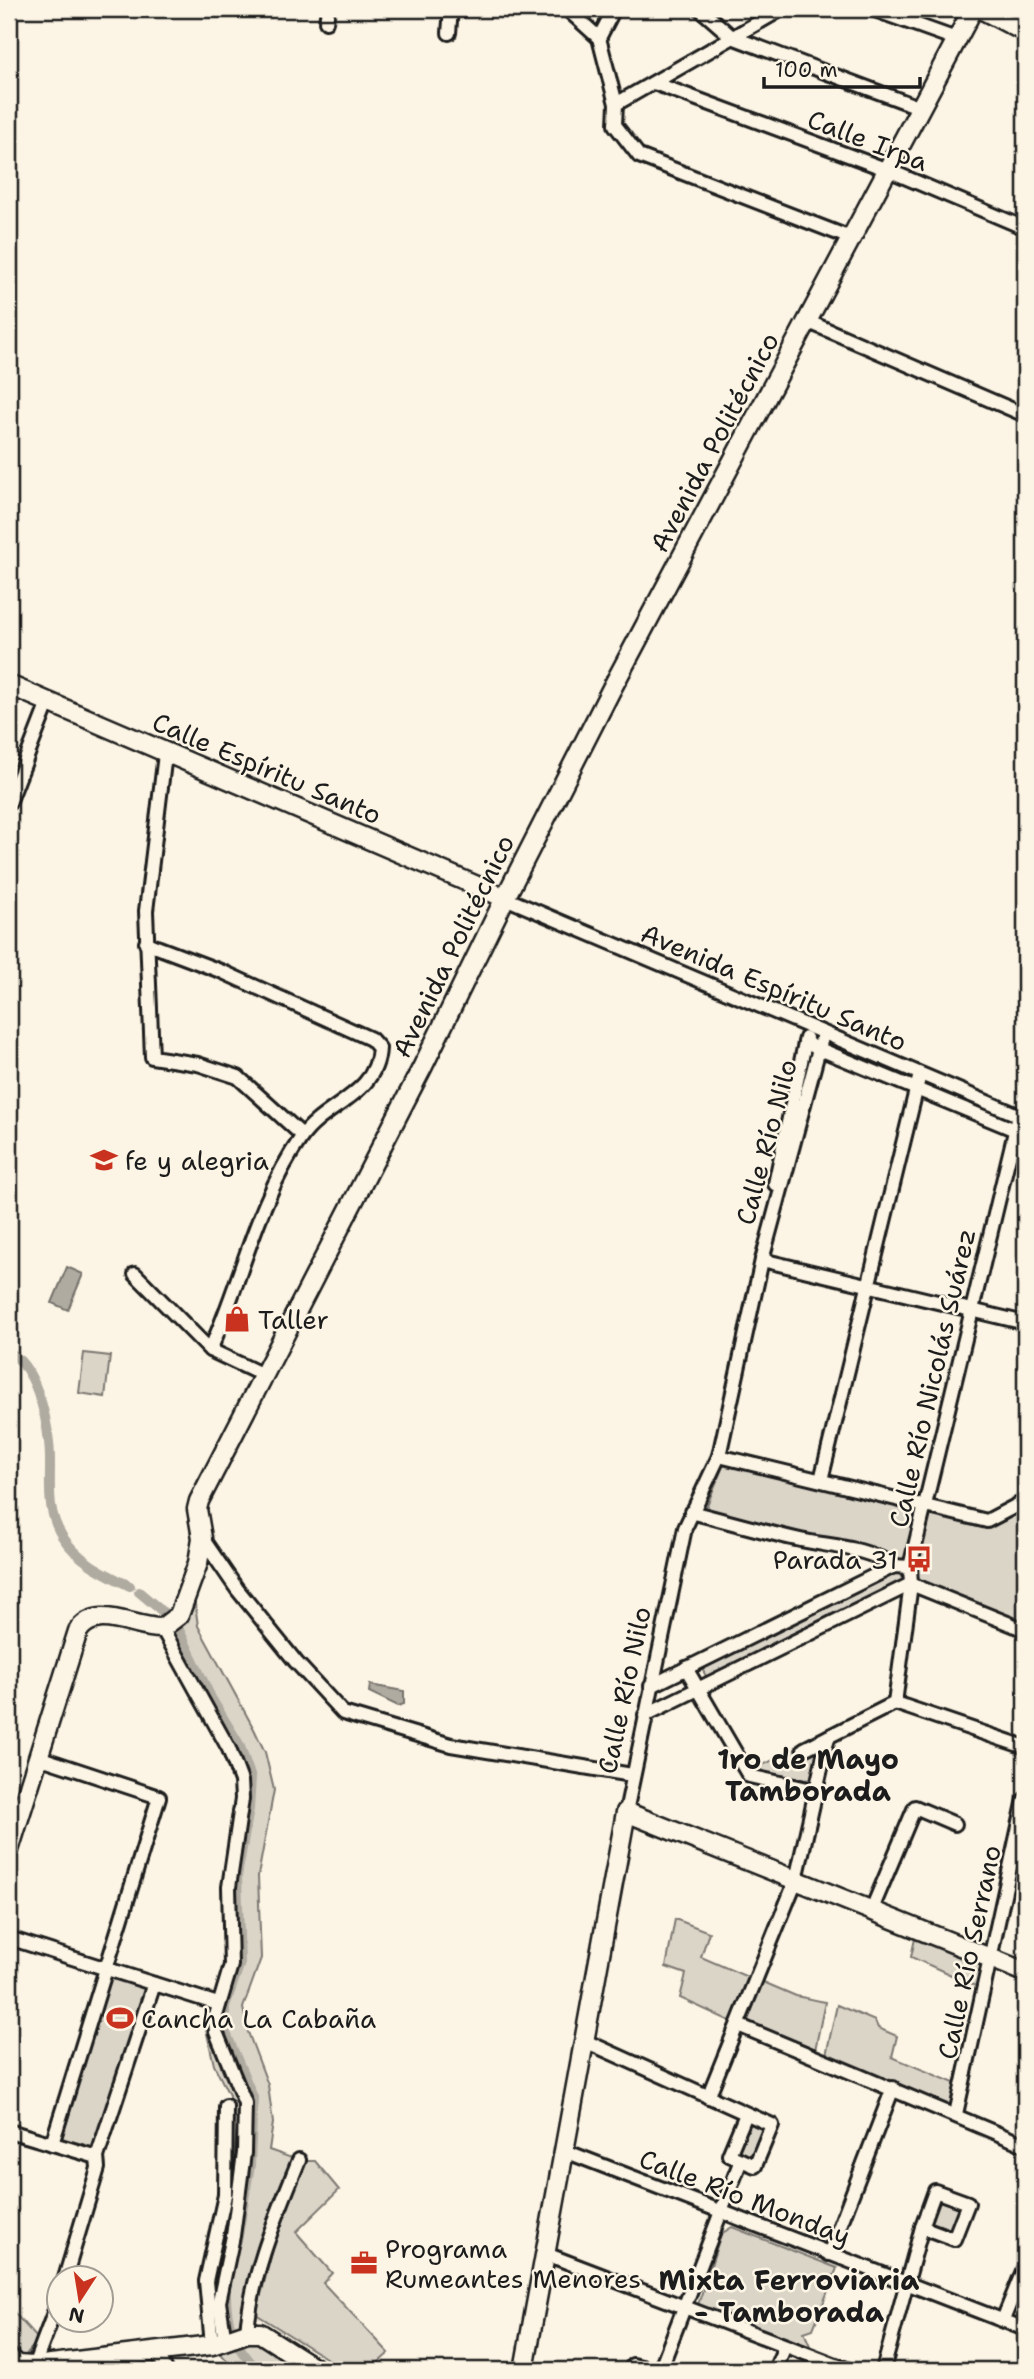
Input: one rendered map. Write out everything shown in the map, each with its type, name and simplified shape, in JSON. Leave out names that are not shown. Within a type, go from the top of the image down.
[{"type":"main road","name":"Avenida Politécnico","points":[[169,1623],[198,1563],[202,1538],[197,1509],[199,1501],[698,525],[809,322],[973,9]]},
{"type":"main road","points":[[981,9],[1025,32]]},
{"type":"main road","name":"Calle Espíritu Santo","points":[[9,685],[505,898]]},
{"type":"main road","points":[[9,1850],[78,1631],[83,1623],[96,1617],[169,1623]]},
{"type":"main road","points":[[626,1812],[1025,1972]]},
{"type":"main road","name":"Calle Río Nilo","points":[[524,2370],[626,1812]]},
{"type":"main road","points":[[9,2358],[17,2365],[34,2367],[158,2353],[260,2333],[318,2370]]},
{"type":"street","points":[[449,33],[451,9]]},
{"type":"street","points":[[567,9],[600,38],[616,104],[615,125],[639,156],[853,239]]},
{"type":"street","points":[[600,38],[614,9]]},
{"type":"street","points":[[700,9],[732,37],[920,108]]},
{"type":"street","points":[[616,104],[782,9]]},
{"type":"street","points":[[872,9],[956,39]]},
{"type":"street","name":"Calle Irpa","points":[[654,83],[888,170],[1025,228]]},
{"type":"street","points":[[809,322],[1025,415]]},
{"type":"street","points":[[9,803],[48,703]]},
{"type":"street","points":[[165,754],[146,911],[152,1057],[198,1064],[238,1077],[302,1135]]},
{"type":"street","name":"Avenida Espíritu Santo","points":[[505,898],[809,1027],[1020,1132]]},
{"type":"street","points":[[146,943],[223,972],[371,1040],[379,1048],[379,1059],[371,1075],[356,1093],[302,1135],[268,1194],[230,1304],[210,1350]]},
{"type":"street","points":[[777,1212],[773,1197],[809,1027]]},
{"type":"street","name":"Calle Río Nilo","points":[[626,1812],[651,1686],[691,1512],[719,1456],[762,1260],[823,1034]]},
{"type":"street","name":"Avenida Espíritu Santo","points":[[805,1043],[1022,1117]]},
{"type":"street","points":[[821,1480],[918,1080]]},
{"type":"street","name":"Calle Río Nicolás Suárez","points":[[895,1703],[911,1584],[910,1567],[1022,1117]]},
{"type":"street","points":[[762,1260],[1025,1323]]},
{"type":"street","points":[[135,1274],[210,1350],[262,1375]]},
{"type":"street","points":[[719,1456],[987,1521],[1025,1501]]},
{"type":"street","points":[[691,1512],[797,1539],[851,1548],[881,1558],[894,1566],[910,1567]]},
{"type":"street","points":[[202,1538],[237,1589],[296,1662],[332,1704],[352,1718],[451,1745],[632,1775]]},
{"type":"street","points":[[651,1686],[894,1566]]},
{"type":"street","points":[[645,1715],[911,1584],[1025,1630]]},
{"type":"street","points":[[169,1623],[229,1749],[241,1781],[242,1799],[229,1887],[233,1952],[218,2004],[216,2032],[239,2082],[245,2103],[242,2167],[219,2302],[231,2339]]},
{"type":"street","points":[[686,1668],[749,1776],[817,1791]]},
{"type":"street","points":[[804,1749],[895,1703],[1025,1747]]},
{"type":"street","points":[[708,2097],[796,1880],[828,1737]]},
{"type":"street","points":[[38,1757],[159,1797],[52,2144]]},
{"type":"street","name":"Calle Río Serrano","points":[[956,2114],[1025,1800]]},
{"type":"street","points":[[872,1909],[915,1807],[955,1824]]},
{"type":"street","points":[[9,1938],[218,2004]]},
{"type":"street","points":[[69,2264],[98,2168],[97,2157],[154,1984]]},
{"type":"street","points":[[738,2025],[1025,2145]]},
{"type":"street","points":[[585,2041],[772,2125],[755,2166],[729,2155],[746,2114]]},
{"type":"street","points":[[829,2254],[893,2088]]},
{"type":"street","points":[[226,2106],[225,2195],[206,2281],[231,2339]]},
{"type":"street","points":[[9,2131],[97,2157]]},
{"type":"street","name":"Calle Río Monday","points":[[565,2151],[1025,2329]]},
{"type":"street","points":[[231,2339],[249,2311],[274,2223],[299,2160]]},
{"type":"street","points":[[660,2370],[682,2307],[741,2160]]},
{"type":"street","points":[[883,2370],[922,2227]]},
{"type":"street","points":[[546,2254],[849,2370]]},
{"type":"street","points":[[1003,2320],[1025,2266]]},
{"type":"street","points":[[34,2367],[46,2334]]},
{"type":"street","points":[[775,2370],[785,2346]]},
{"type":"street","points":[[158,2353],[166,2370]]},
{"type":"street","points":[[631,2370],[633,2364],[654,2370]]},
{"type":"shaded area","points":[[825,1039],[912,1074],[910,1079],[823,1046]]},
{"type":"shaded area","points":[[67,1267],[83,1274],[68,1310],[52,1303]]},
{"type":"shaded area","points":[[84,1353],[110,1356],[105,1397],[79,1393]]},
{"type":"shaded area","points":[[725,1461],[917,1511],[907,1556],[899,1561],[858,1544],[799,1535],[705,1510]]},
{"type":"shaded area","points":[[1025,1509],[1025,1623],[918,1580],[915,1569],[929,1513],[988,1528]]},
{"type":"shaded area","points":[[898,1572],[905,1579],[707,1678],[702,1669]]},
{"type":"shaded area","points":[[195,1604],[198,1626],[265,1752],[274,1790],[258,1876],[261,1958],[243,2008],[248,2032],[268,2085],[273,2123],[269,2150],[292,2158],[243,2309],[242,2328],[228,2336],[223,2318],[249,2103],[219,2031],[233,1886],[246,1799],[172,1634],[185,1623]]},
{"type":"shaded area","points":[[370,1685],[404,1691],[404,1704],[398,1706],[369,1692]]},
{"type":"shaded area","points":[[821,1742],[813,1781],[753,1770],[797,1748],[799,1752]]},
{"type":"shaded area","points":[[675,1919],[709,1932],[701,1957],[750,1978],[732,2022],[680,1998],[686,1974],[666,1967]]},
{"type":"shaded area","points":[[916,1934],[983,1963],[978,1987],[911,1957]]},
{"type":"shaded area","points":[[114,1977],[147,1987],[148,1991],[96,2146],[89,2150],[64,2142],[62,2138],[109,1980]]},
{"type":"shaded area","points":[[761,1981],[796,1996],[825,2002],[815,2050],[743,2024]]},
{"type":"shaded area","points":[[206,2004],[214,2006],[237,2096],[238,2115],[228,2227],[216,2280],[220,2334],[214,2335],[210,2282],[231,2144],[229,2095],[214,2065],[204,2020]]},
{"type":"shaded area","points":[[837,2005],[875,2021],[878,2028],[897,2036],[892,2057],[959,2085],[953,2102],[946,2105],[826,2055]]},
{"type":"shaded area","points":[[747,2120],[767,2128],[753,2160],[733,2152]]},
{"type":"shaded area","points":[[305,2161],[315,2161],[339,2190],[296,2232],[332,2273],[323,2283],[389,2353],[370,2370],[345,2370],[256,2314],[280,2222]]},
{"type":"shaded area","points":[[937,2199],[961,2208],[952,2231],[929,2223]]},
{"type":"shaded area","points":[[732,2227],[837,2268],[813,2329],[804,2332],[811,2348],[704,2310],[698,2305],[721,2234]]},
{"type":"shaded area","points":[[9,2307],[39,2340],[23,2360],[9,2352]]},
{"type":"shaded area","points":[[254,2340],[302,2370],[244,2369],[226,2359],[219,2350]]},
{"type":"shaded area","points":[[153,2361],[157,2370],[74,2370]]},
{"type":"waterway","points":[[9,1352],[26,1368],[42,1405],[49,1442],[51,1502],[56,1525],[76,1553],[101,1571],[130,1586]]},
{"type":"waterway","points":[[139,1592],[169,1617]]},
{"type":"waterway","points":[[178,1628],[211,1698],[239,1744],[251,1778],[249,1809],[237,1876],[240,1963],[225,2006],[225,2031],[253,2097],[250,2165],[237,2241]]},
{"type":"waterway","points":[[226,2287],[227,2311],[232,2333],[242,2352],[258,2370]]},
{"type":"waterway","points":[[25,2357],[37,2343]]},
{"type":"place","name":"fe y alegria","points":[[104,1160]]},
{"type":"place","name":"Taller","points":[[237,1319]]},
{"type":"place","name":"Parada 31","points":[[919,1559]]},
{"type":"place","name":"Cancha La Cabaña","points":[[120,2018]]},
{"type":"place","name":"Programa Rumeantes Menores","points":[[364,2263]]},
{"type":"district","name":"1ro de Mayo Tamborada","points":[[808,1775]]},
{"type":"district","name":"Mixta Ferroviaria - Tamborada","points":[[789,2296]]}]
